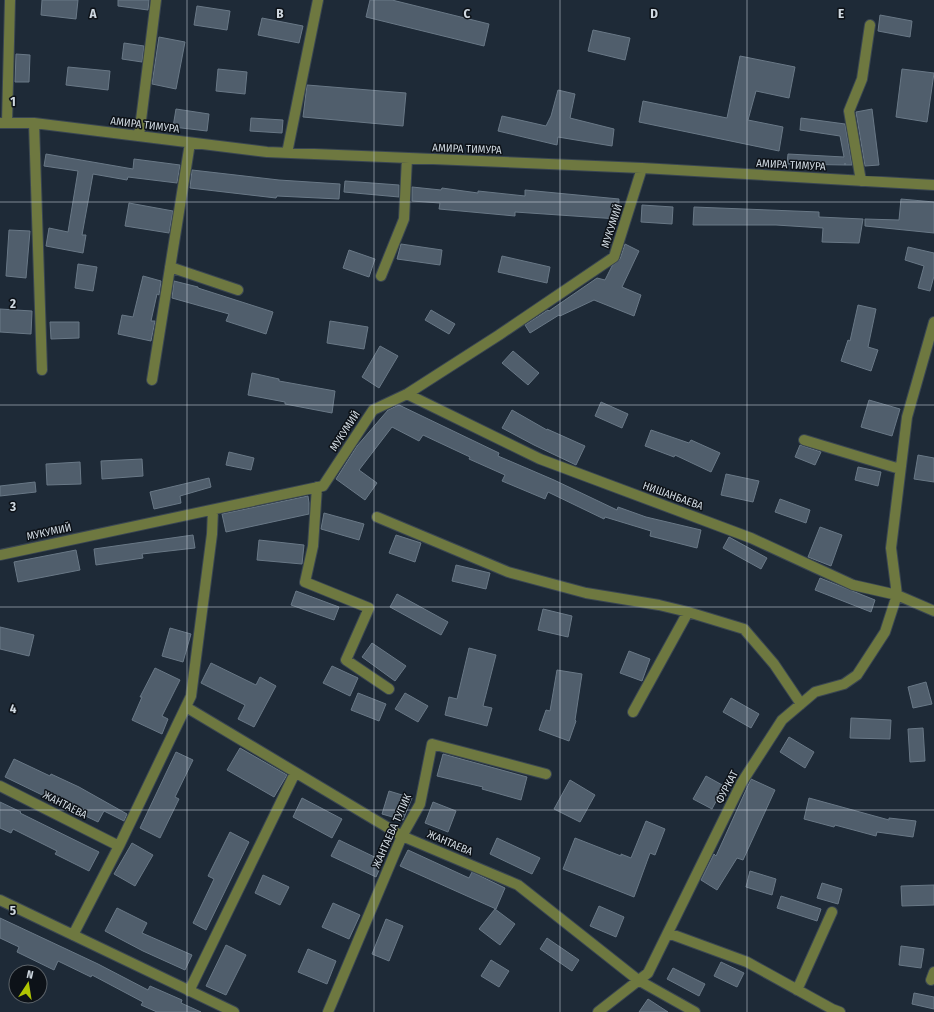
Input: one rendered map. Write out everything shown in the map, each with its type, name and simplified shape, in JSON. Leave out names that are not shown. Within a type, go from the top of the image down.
[{"type":"street","points":[[4,123],[10,0]]},
{"type":"street","points":[[139,136],[156,0]]},
{"type":"street","points":[[287,153],[318,0]]},
{"type":"street","points":[[861,181],[849,111],[862,79],[870,25]]},
{"type":"street","name":"АМИРА ТИМУРА","points":[[4,123],[34,123],[267,152],[642,168],[934,185]]},
{"type":"street","points":[[34,123],[42,370]]},
{"type":"street","points":[[152,380],[190,143]]},
{"type":"street","points":[[380,276],[404,219],[408,158]]},
{"type":"street","name":"МУКУМИЙ","points":[[0,555],[324,486],[373,410],[407,394],[499,335],[614,257],[642,168]]},
{"type":"street","points":[[170,267],[238,290]]},
{"type":"street","points":[[897,596],[891,548],[907,417],[934,322]]},
{"type":"street","name":"НИШАНБАЕВА","points":[[407,394],[540,459],[751,538],[853,585],[897,596],[934,611]]},
{"type":"street","points":[[804,440],[900,469]]},
{"type":"street","points":[[317,488],[313,546],[305,582],[369,608],[346,660],[389,689]]},
{"type":"street","points":[[73,935],[119,846],[191,696],[212,534],[213,510]]},
{"type":"street","points":[[376,517],[508,572],[586,592],[659,605],[688,612],[744,629],[774,664],[801,704]]},
{"type":"street","name":"ФУРКАТ","points":[[598,1012],[648,973],[742,782],[782,720],[815,692],[844,684],[857,675],[885,632],[897,596]]},
{"type":"street","points":[[633,712],[688,612]]},
{"type":"street","name":"ЖАНТАЕВА","points":[[186,707],[402,836],[518,885],[638,980],[695,1012]]},
{"type":"street","name":"ЖАНТАЕВА ТУПИК","points":[[328,1012],[402,836],[420,804],[432,744],[546,774]]},
{"type":"street","points":[[189,991],[295,773]]},
{"type":"street","name":"ЖАНТАЕВА","points":[[0,786],[119,846]]},
{"type":"street","points":[[0,900],[234,1012]]},
{"type":"street","points":[[797,990],[832,912]]},
{"type":"street","points":[[668,932],[747,962],[840,1012]]},
{"type":"building","points":[[42,0],[78,0],[76,19],[41,15]]},
{"type":"building","points":[[118,0],[149,0],[148,10],[118,6]]},
{"type":"building","points":[[370,0],[392,0],[489,24],[484,46],[366,17]]},
{"type":"building","points":[[197,6],[230,11],[227,30],[194,25]]},
{"type":"building","points":[[880,15],[912,21],[910,37],[878,31]]},
{"type":"building","points":[[262,18],[303,26],[299,43],[258,35]]},
{"type":"building","points":[[593,30],[630,38],[625,60],[588,51]]},
{"type":"building","points":[[159,37],[185,42],[176,89],[152,84]]},
{"type":"building","points":[[124,43],[144,46],[142,62],[122,59]]},
{"type":"building","points":[[16,54],[30,55],[29,82],[15,82]]},
{"type":"building","points":[[740,56],[795,67],[789,98],[756,91],[748,120],[783,127],[779,151],[639,122],[643,101],[727,118]]},
{"type":"building","points":[[68,67],[110,71],[108,90],[66,85]]},
{"type":"building","points":[[218,69],[247,72],[245,94],[216,91]]},
{"type":"building","points":[[902,69],[934,73],[927,122],[896,117]]},
{"type":"building","points":[[307,85],[406,93],[403,126],[303,117]]},
{"type":"building","points":[[558,90],[575,94],[570,118],[614,129],[612,146],[558,137],[557,145],[498,131],[502,116],[546,126],[551,116]]},
{"type":"building","points":[[176,109],[209,114],[207,131],[173,127]]},
{"type":"building","points":[[872,109],[879,165],[865,166],[856,112]]},
{"type":"building","points":[[251,118],[283,120],[282,133],[250,131]]},
{"type":"building","points":[[801,118],[845,124],[852,165],[787,164],[788,154],[844,157],[840,136],[800,130]]},
{"type":"building","points":[[46,154],[133,169],[134,159],[180,165],[177,183],[128,177],[127,180],[93,174],[82,235],[86,235],[83,253],[46,246],[49,228],[68,232],[78,171],[44,166]]},
{"type":"building","points":[[192,170],[279,180],[340,184],[339,199],[277,196],[276,198],[190,188]]},
{"type":"building","points":[[345,181],[399,185],[399,197],[344,192]]},
{"type":"building","points":[[412,187],[441,190],[442,188],[478,193],[478,191],[525,196],[525,190],[619,199],[618,219],[515,212],[515,216],[439,209],[440,203],[412,201]]},
{"type":"building","points":[[901,199],[934,202],[934,233],[865,226],[865,219],[899,220]]},
{"type":"building","points":[[129,203],[173,211],[169,233],[125,226]]},
{"type":"building","points":[[642,205],[673,207],[672,224],[641,222]]},
{"type":"building","points":[[694,207],[819,212],[819,217],[863,219],[859,243],[822,242],[823,228],[776,225],[693,225]]},
{"type":"building","points":[[9,230],[30,231],[26,278],[6,276]]},
{"type":"building","points":[[401,244],[442,250],[440,265],[397,259]]},
{"type":"building","points":[[625,244],[639,251],[622,287],[641,295],[634,316],[594,300],[560,316],[559,315],[530,333],[525,325],[548,310],[549,311],[597,278],[605,280],[612,266],[620,259]]},
{"type":"building","points":[[908,247],[934,253],[934,276],[930,291],[918,288],[924,266],[905,260]]},
{"type":"building","points":[[349,250],[375,259],[369,277],[343,268]]},
{"type":"building","points":[[502,256],[550,267],[547,283],[498,272]]},
{"type":"building","points":[[78,264],[97,267],[93,291],[75,288]]},
{"type":"building","points":[[143,276],[161,281],[159,295],[157,294],[151,321],[155,321],[151,341],[118,334],[122,315],[133,317]]},
{"type":"building","points":[[174,281],[198,287],[273,312],[266,334],[226,321],[229,314],[172,298]]},
{"type":"building","points":[[858,305],[876,309],[868,347],[878,350],[871,371],[841,361],[848,340],[850,341]]},
{"type":"building","points":[[0,309],[32,311],[31,334],[0,332]]},
{"type":"building","points":[[431,310],[455,324],[449,334],[425,320]]},
{"type":"building","points":[[330,321],[368,327],[364,349],[327,343]]},
{"type":"building","points":[[50,322],[79,322],[79,338],[51,339]]},
{"type":"building","points":[[380,346],[398,356],[379,388],[362,377]]},
{"type":"building","points":[[513,351],[539,373],[528,385],[502,363]]},
{"type":"building","points":[[252,373],[279,379],[279,381],[335,391],[332,413],[248,395]]},
{"type":"building","points":[[869,400],[900,409],[892,436],[861,427]]},
{"type":"building","points":[[601,402],[628,414],[622,428],[595,416]]},
{"type":"building","points":[[399,405],[499,453],[498,456],[554,480],[617,510],[618,507],[646,517],[701,530],[697,548],[650,536],[651,531],[605,517],[604,519],[548,492],[545,499],[502,481],[505,475],[469,459],[470,457],[423,435],[419,441],[392,427],[359,470],[377,483],[365,500],[336,479],[357,446],[388,410]]},
{"type":"building","points":[[512,410],[547,430],[585,446],[576,465],[502,428]]},
{"type":"building","points":[[651,430],[689,443],[691,440],[720,453],[711,472],[675,455],[674,457],[645,446]]},
{"type":"building","points":[[800,445],[821,452],[815,465],[795,457]]},
{"type":"building","points":[[229,452],[254,458],[251,470],[226,465]]},
{"type":"building","points":[[918,455],[934,458],[934,482],[914,479]]},
{"type":"building","points":[[142,459],[143,476],[102,479],[101,461]]},
{"type":"building","points":[[80,462],[81,484],[47,485],[46,464]]},
{"type":"building","points":[[858,467],[881,472],[878,486],[855,480]]},
{"type":"building","points":[[726,474],[759,481],[753,502],[721,495]]},
{"type":"building","points":[[209,478],[211,487],[180,496],[181,503],[154,509],[150,492]]},
{"type":"building","points":[[35,482],[36,492],[0,496],[0,486]]},
{"type":"building","points":[[308,496],[309,514],[226,532],[222,514]]},
{"type":"building","points":[[780,499],[810,510],[806,523],[775,512]]},
{"type":"building","points":[[324,513],[364,524],[359,540],[321,529]]},
{"type":"building","points":[[820,527],[842,535],[831,566],[808,557]]},
{"type":"building","points":[[193,535],[195,548],[142,554],[143,558],[96,565],[94,549]]},
{"type":"building","points":[[396,535],[421,543],[415,562],[389,553]]},
{"type":"building","points":[[729,537],[767,558],[761,569],[723,548]]},
{"type":"building","points":[[259,540],[304,545],[302,564],[257,560]]},
{"type":"building","points":[[76,550],[80,570],[18,582],[14,562]]},
{"type":"building","points":[[456,565],[490,573],[486,589],[452,581]]},
{"type":"building","points":[[820,578],[875,600],[871,612],[815,590]]},
{"type":"building","points":[[296,591],[339,607],[334,620],[291,605]]},
{"type":"building","points":[[397,594],[448,622],[441,635],[390,607]]},
{"type":"building","points":[[543,609],[572,616],[568,637],[538,630]]},
{"type":"building","points":[[0,627],[34,635],[29,656],[0,649]]},
{"type":"building","points":[[170,628],[191,634],[183,662],[162,656]]},
{"type":"building","points":[[372,643],[406,666],[395,681],[362,657]]},
{"type":"building","points":[[469,648],[496,655],[483,706],[492,708],[487,726],[445,715],[449,697],[457,699]]},
{"type":"building","points":[[629,651],[650,659],[642,681],[620,673]]},
{"type":"building","points":[[211,663],[256,685],[260,677],[276,686],[254,727],[238,719],[245,705],[201,683]]},
{"type":"building","points":[[332,666],[358,678],[350,696],[323,683]]},
{"type":"building","points":[[155,668],[180,680],[162,716],[168,719],[162,734],[132,720],[142,697],[140,697]]},
{"type":"building","points":[[557,670],[582,674],[576,721],[569,741],[539,730],[546,710],[550,711]]},
{"type":"building","points":[[926,682],[932,704],[913,708],[908,687]]},
{"type":"building","points":[[358,693],[386,704],[379,721],[351,710]]},
{"type":"building","points":[[405,693],[428,706],[418,722],[395,709]]},
{"type":"building","points":[[731,698],[759,714],[751,728],[723,712]]},
{"type":"building","points":[[851,718],[891,720],[890,739],[850,738]]},
{"type":"building","points":[[923,728],[925,761],[910,762],[908,729]]},
{"type":"building","points":[[789,737],[814,752],[805,768],[780,752]]},
{"type":"building","points":[[240,748],[287,775],[274,797],[227,770]]},
{"type":"building","points":[[176,752],[193,760],[175,797],[179,799],[160,838],[140,828]]},
{"type":"building","points":[[443,754],[527,777],[521,800],[482,789],[483,787],[437,776]]},
{"type":"building","points":[[14,759],[50,776],[51,774],[79,787],[127,814],[124,821],[104,811],[98,822],[5,777]]},
{"type":"building","points":[[706,776],[724,786],[712,809],[693,799]]},
{"type":"building","points":[[751,779],[775,790],[743,860],[737,858],[717,890],[701,880],[714,854],[716,856]]},
{"type":"building","points":[[570,780],[595,795],[580,822],[554,809]]},
{"type":"building","points":[[389,791],[412,798],[403,820],[382,814]]},
{"type":"building","points":[[302,798],[342,819],[332,838],[293,817]]},
{"type":"building","points":[[809,798],[889,820],[889,818],[916,821],[913,837],[877,832],[876,836],[835,825],[834,827],[804,819]]},
{"type":"building","points":[[0,802],[99,852],[89,871],[55,854],[57,851],[13,829],[11,833],[0,828]]},
{"type":"building","points":[[433,802],[456,811],[448,832],[425,823]]},
{"type":"building","points":[[646,821],[665,829],[655,855],[650,853],[634,897],[563,869],[575,838],[621,856],[621,854],[631,858]]},
{"type":"building","points":[[230,832],[249,842],[206,930],[193,923],[214,879],[208,876]]},
{"type":"building","points":[[497,838],[540,858],[532,874],[490,854]]},
{"type":"building","points":[[339,840],[383,861],[376,877],[331,856]]},
{"type":"building","points":[[132,843],[153,855],[135,886],[114,874]]},
{"type":"building","points":[[408,850],[469,878],[472,872],[505,888],[496,909],[400,866]]},
{"type":"building","points":[[750,871],[776,879],[772,895],[746,887]]},
{"type":"building","points":[[263,875],[289,887],[280,905],[255,893]]},
{"type":"building","points":[[822,883],[842,889],[838,904],[817,898]]},
{"type":"building","points":[[934,885],[934,905],[902,906],[901,886]]},
{"type":"building","points":[[781,896],[821,909],[817,921],[777,908]]},
{"type":"building","points":[[333,903],[360,915],[349,939],[322,927]]},
{"type":"building","points":[[599,906],[624,917],[616,937],[590,926]]},
{"type":"building","points":[[117,908],[147,923],[142,933],[192,955],[185,970],[143,951],[105,931]]},
{"type":"building","points":[[495,909],[515,924],[500,945],[479,929]]},
{"type":"building","points":[[0,918],[98,964],[148,990],[150,986],[182,1000],[181,1003],[201,1012],[157,1012],[141,1005],[143,1002],[92,975],[91,977],[58,961],[54,970],[48,967],[48,964],[42,964],[17,952],[19,947],[0,938]]},
{"type":"building","points":[[386,919],[403,926],[389,961],[372,954]]},
{"type":"building","points":[[547,938],[579,960],[572,971],[540,949]]},
{"type":"building","points":[[226,945],[246,955],[226,995],[206,986]]},
{"type":"building","points":[[901,946],[924,949],[921,968],[899,965]]},
{"type":"building","points":[[308,949],[336,961],[327,984],[298,972]]},
{"type":"building","points":[[491,960],[509,971],[499,987],[481,976]]},
{"type":"building","points":[[721,962],[744,973],[737,987],[714,976]]},
{"type":"building","points":[[673,968],[705,984],[699,996],[667,979]]},
{"type":"building","points":[[914,993],[934,997],[934,1009],[912,1004]]},
{"type":"building","points":[[648,999],[668,1012],[639,1012]]}]
